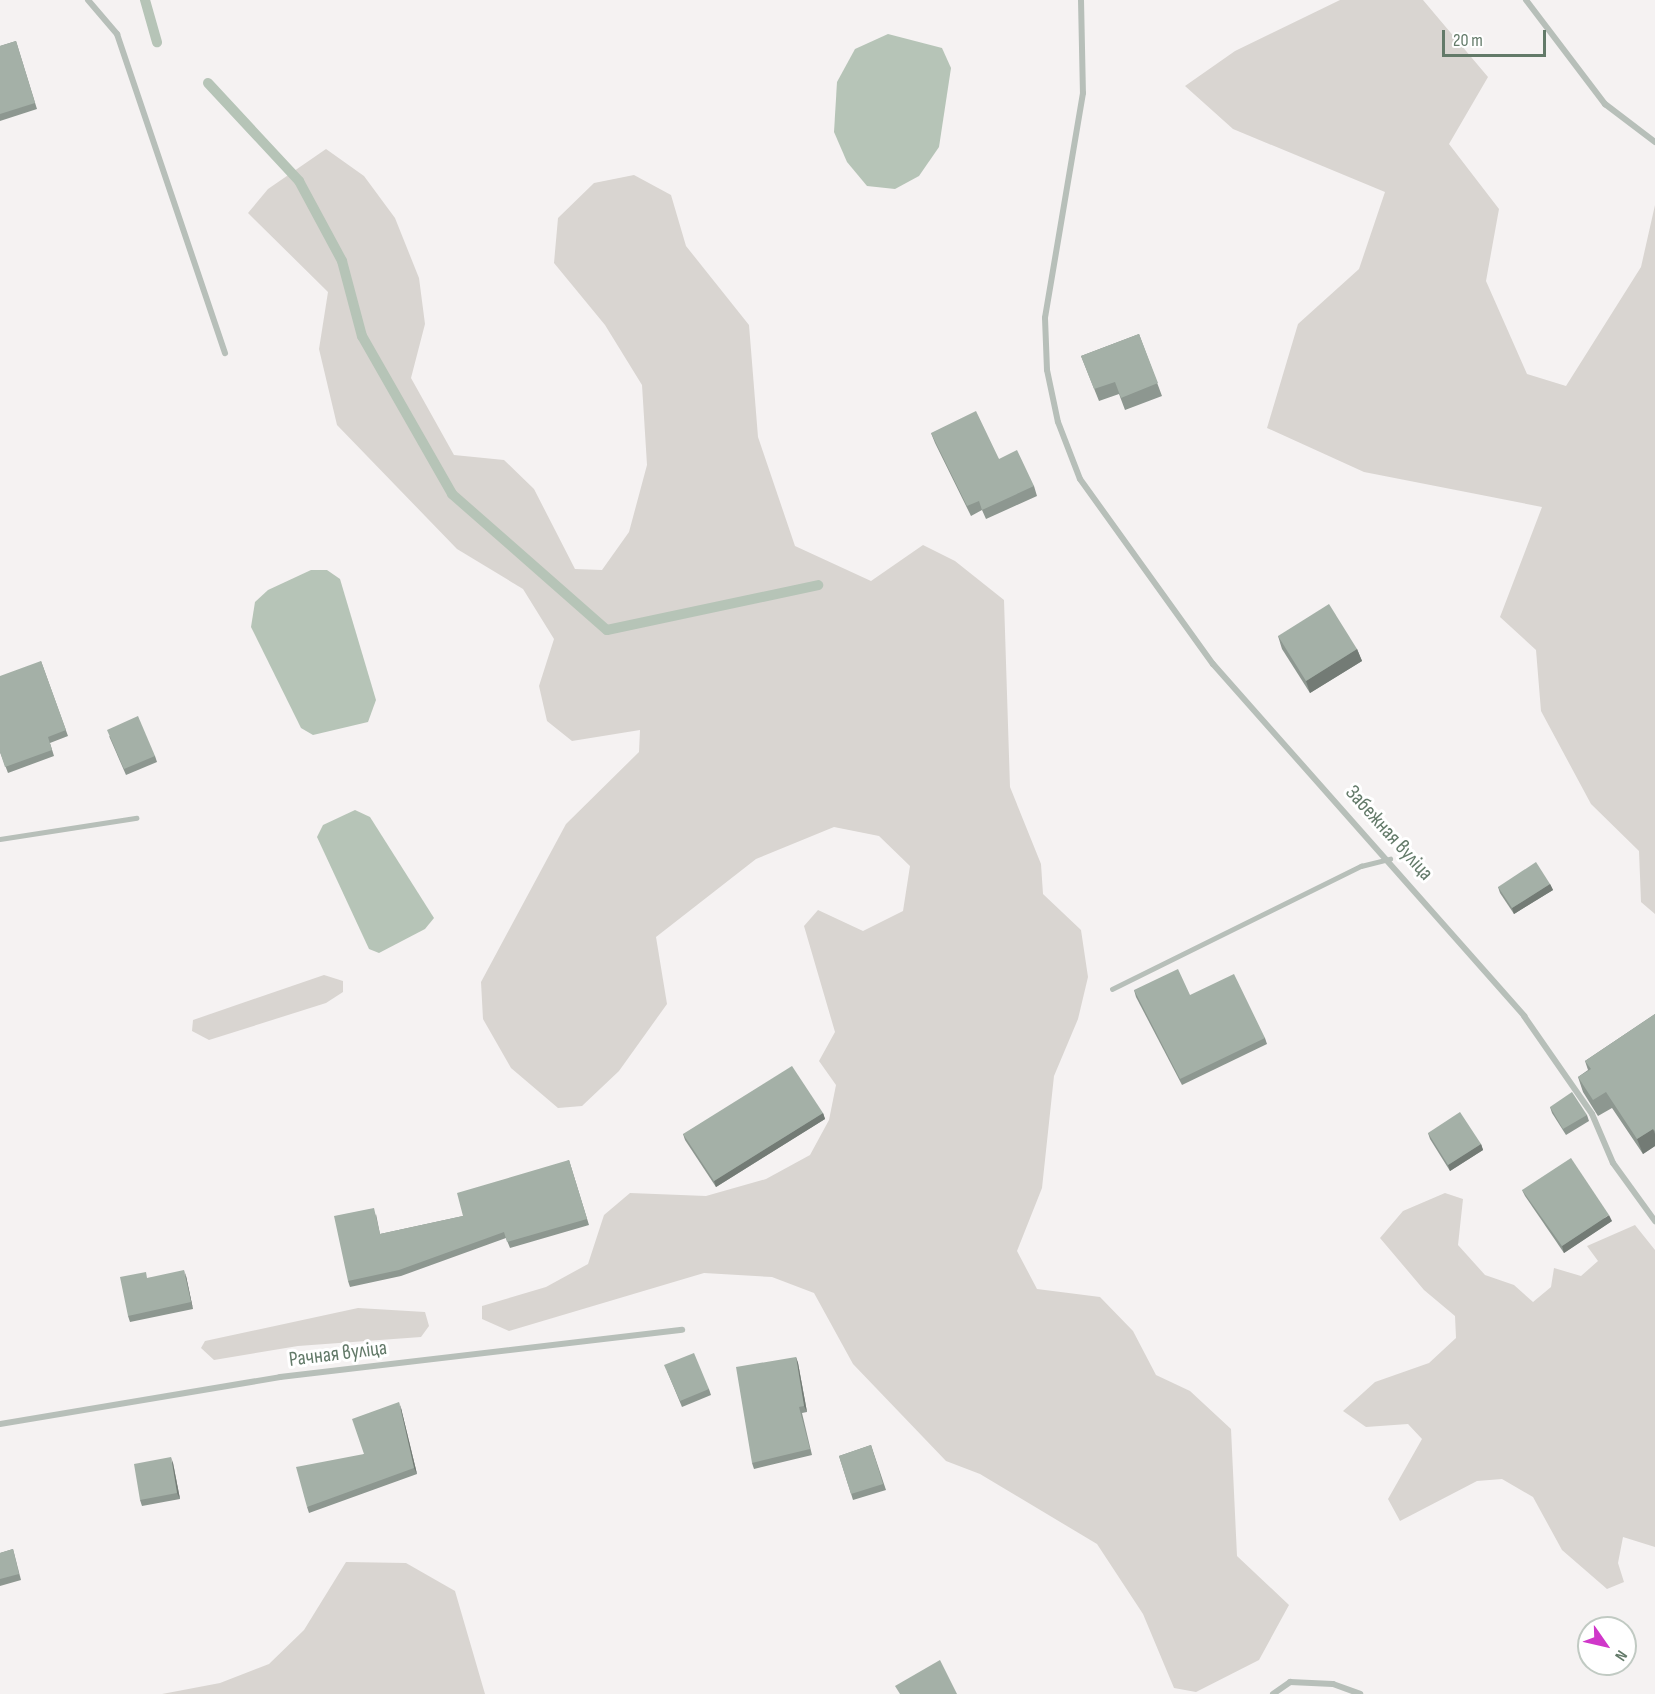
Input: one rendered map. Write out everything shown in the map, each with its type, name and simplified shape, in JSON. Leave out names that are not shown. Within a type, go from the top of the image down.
[{"type":"street","points":[[88,0],[117,34],[225,353]]},
{"type":"street","name":"Забежная вуліца","points":[[1081,0],[1083,93],[1045,318],[1054,401],[1080,479],[1213,664],[1390,859],[1524,1016],[1592,1114],[1613,1162],[1655,1221]]},
{"type":"street","points":[[1526,0],[1605,104],[1655,142]]},
{"type":"street","name":"Рачная вуліца","points":[[0,1424],[280,1377],[682,1330]]},
{"type":"street","points":[[1273,1694],[1290,1682],[1332,1684],[1360,1694]]},
{"type":"lane","points":[[0,839],[136,818]]},
{"type":"lane","points":[[1112,989],[1361,866],[1390,859]]},
{"type":"shaded area","points":[[1340,0],[1423,0],[1488,77],[1449,144],[1499,209],[1486,281],[1527,374],[1566,386],[1641,267],[1655,205],[1655,914],[1641,902],[1639,851],[1591,804],[1541,711],[1536,650],[1500,617],[1542,507],[1364,472],[1267,428],[1298,324],[1359,269],[1385,192],[1233,129],[1185,86],[1235,51]]},
{"type":"shaded area","points":[[888,34],[942,48],[951,68],[939,147],[919,176],[895,189],[867,186],[847,162],[834,132],[837,82],[855,49]]},
{"type":"shaded area","points":[[326,149],[364,176],[395,218],[419,278],[425,324],[411,378],[454,455],[504,460],[534,489],[575,569],[602,570],[629,532],[647,465],[642,385],[605,325],[554,263],[558,218],[594,183],[634,175],[671,195],[686,246],[749,325],[758,437],[795,546],[871,581],[923,545],[955,561],[1004,600],[1010,787],[1041,864],[1043,894],[1081,930],[1088,977],[1078,1019],[1054,1076],[1042,1188],[1017,1251],[1037,1289],[1100,1297],[1133,1331],[1156,1375],[1190,1391],[1231,1429],[1237,1556],[1289,1605],[1259,1660],[1196,1692],[1174,1688],[1143,1614],[1097,1544],[980,1474],[946,1461],[853,1364],[814,1293],[772,1277],[704,1273],[509,1331],[482,1319],[482,1306],[546,1287],[588,1264],[604,1215],[630,1193],[706,1196],[766,1179],[810,1155],[829,1120],[836,1085],[819,1061],[835,1032],[804,926],[818,910],[863,931],[903,911],[910,866],[879,836],[834,827],[756,859],[656,937],[667,1004],[619,1071],[582,1106],[558,1108],[511,1068],[483,1019],[481,982],[566,824],[639,752],[640,730],[572,741],[547,721],[539,686],[554,639],[523,589],[457,549],[337,425],[319,349],[328,292],[248,213],[268,189]]},
{"type":"shaded area","points":[[311,570],[327,570],[340,579],[376,700],[368,722],[313,735],[301,728],[251,627],[255,602],[268,590]]},
{"type":"shaded area","points":[[355,810],[370,817],[434,918],[425,929],[379,953],[369,949],[317,837],[323,825]]},
{"type":"shaded area","points":[[324,975],[343,981],[343,992],[326,1003],[209,1040],[192,1031],[193,1020]]},
{"type":"shaded area","points":[[1445,1193],[1463,1199],[1458,1245],[1485,1275],[1514,1285],[1533,1302],[1551,1287],[1554,1268],[1581,1276],[1598,1261],[1587,1246],[1635,1225],[1655,1250],[1655,1547],[1623,1537],[1618,1563],[1624,1582],[1607,1589],[1562,1550],[1533,1497],[1502,1479],[1477,1481],[1400,1521],[1388,1499],[1422,1439],[1408,1424],[1366,1427],[1343,1411],[1375,1382],[1429,1363],[1456,1338],[1455,1316],[1424,1290],[1380,1238],[1403,1211]]},
{"type":"shaded area","points":[[358,1308],[425,1312],[429,1326],[421,1337],[298,1346],[214,1360],[201,1348],[205,1341]]},
{"type":"shaded area","points":[[346,1562],[406,1563],[455,1591],[485,1694],[162,1694],[220,1683],[269,1664],[304,1630]]},
{"type":"building","points":[[16,41],[35,103],[0,114],[0,46]]},
{"type":"building","points":[[1139,334],[1158,383],[1121,398],[1115,382],[1094,389],[1081,356]]},
{"type":"building","points":[[976,411],[999,459],[1017,450],[1034,486],[982,510],[979,501],[967,506],[931,433]]},
{"type":"building","points":[[1329,604],[1357,649],[1306,681],[1278,636]]},
{"type":"building","points":[[41,661],[66,730],[48,737],[52,750],[5,767],[0,752],[0,676]]},
{"type":"building","points":[[138,716],[155,756],[124,769],[107,730]]},
{"type":"building","points":[[1536,862],[1550,884],[1512,908],[1498,887]]},
{"type":"building","points":[[1178,969],[1190,995],[1234,974],[1265,1038],[1180,1079],[1134,990]]},
{"type":"building","points":[[1655,1014],[1655,1131],[1653,1129],[1637,1139],[1606,1092],[1593,1100],[1578,1077],[1591,1069],[1585,1061]]},
{"type":"building","points":[[792,1066],[823,1113],[714,1181],[683,1134]]},
{"type":"building","points":[[1572,1092],[1587,1115],[1563,1129],[1550,1107]]},
{"type":"building","points":[[1460,1112],[1481,1144],[1448,1165],[1428,1133]]},
{"type":"building","points":[[1571,1158],[1609,1215],[1562,1246],[1522,1190]]},
{"type":"building","points":[[569,1160],[587,1219],[507,1242],[504,1232],[399,1270],[348,1281],[334,1216],[374,1208],[380,1234],[463,1216],[457,1193]]},
{"type":"building","points":[[184,1270],[191,1302],[128,1316],[120,1277],[146,1272],[147,1278]]},
{"type":"building","points":[[694,1353],[709,1389],[680,1401],[664,1365]]},
{"type":"building","points":[[796,1357],[804,1406],[799,1407],[810,1449],[752,1463],[736,1367]]},
{"type":"building","points":[[399,1402],[414,1468],[307,1507],[296,1467],[364,1454],[352,1419]]},
{"type":"building","points":[[871,1445],[883,1484],[851,1494],[839,1456]]},
{"type":"building","points":[[171,1457],[177,1493],[140,1500],[134,1464]]},
{"type":"building","points":[[13,1549],[19,1574],[0,1579],[0,1553]]},
{"type":"building","points":[[940,1660],[957,1694],[900,1694],[895,1686]]},
{"type":"waterway","points":[[145,0],[157,42]]},
{"type":"waterway","points":[[208,83],[299,181],[342,261],[362,336],[452,494],[607,630],[818,585]]}]
